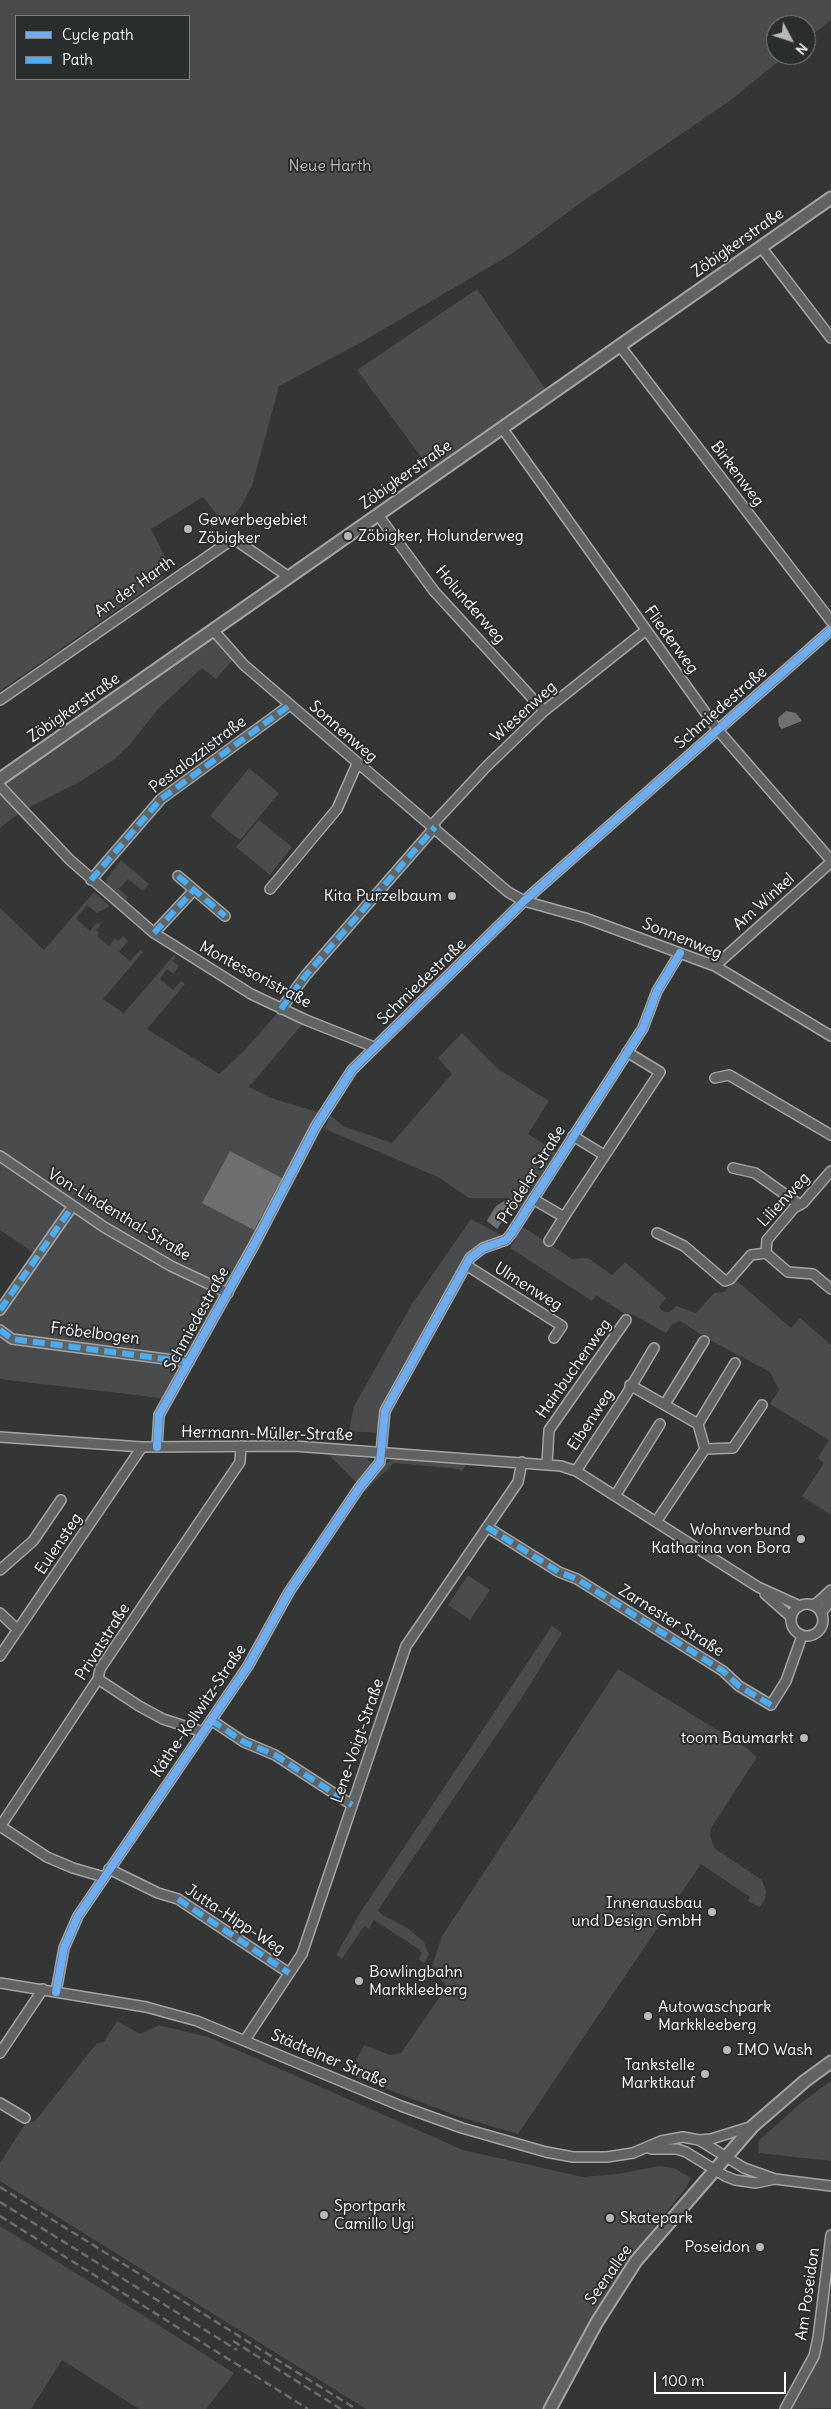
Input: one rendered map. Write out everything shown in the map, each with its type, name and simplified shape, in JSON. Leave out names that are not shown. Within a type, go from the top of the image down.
[{"type":"main road","name":"Zöbigkerstraße","points":[[0,779],[831,198]]},
{"type":"main road","name":"Seenallee","points":[[550,2409],[615,2292],[636,2261],[725,2156],[753,2126],[805,2081],[831,2062]]},
{"type":"street","points":[[761,247],[831,338]]},
{"type":"street","name":"Birkenweg","points":[[620,346],[831,621]]},
{"type":"street","name":"Fliederweg","points":[[502,428],[645,631],[717,729],[830,859]]},
{"type":"street","name":"Holunderweg","points":[[378,515],[434,591],[544,711]]},
{"type":"street","name":"An der Harth","points":[[0,700],[230,541],[238,541],[289,578]]},
{"type":"street","name":"Sonnenweg","points":[[213,630],[244,666],[508,892],[524,901],[585,918],[716,966],[831,1036]]},
{"type":"street","name":"Schmiedestraße","points":[[157,1447],[159,1416],[228,1293],[316,1126],[352,1070],[374,1046],[524,901],[831,630]]},
{"type":"street","name":"Wiesenweg","points":[[281,1009],[306,975],[433,826],[487,766],[544,711],[645,631]]},
{"type":"street","name":"Pestalozzistraße","points":[[91,880],[161,799],[290,706]]},
{"type":"street","points":[[270,889],[337,809],[357,764]]},
{"type":"street","name":"Montessoristraße","points":[[0,786],[48,839],[91,880],[154,933],[227,980],[281,1009],[374,1046]]},
{"type":"street","name":"Am Winkel","points":[[716,966],[830,863],[830,859]]},
{"type":"street","points":[[178,876],[225,916]]},
{"type":"street","points":[[154,933],[194,890]]},
{"type":"street","name":"Prödeler Straße","points":[[382,1453],[385,1411],[466,1265],[477,1252],[506,1240],[643,1028],[657,991],[680,953]]},
{"type":"street","points":[[549,1241],[660,1072],[627,1052]]},
{"type":"street","points":[[715,1078],[729,1075],[831,1135]]},
{"type":"street","points":[[573,1136],[604,1155]]},
{"type":"street","name":"Von-Lindenthal-Straße","points":[[0,1156],[72,1207],[149,1254],[228,1293]]},
{"type":"street","points":[[733,1168],[755,1173],[800,1205]]},
{"type":"street","name":"Lilienweg","points":[[766,1253],[766,1240],[794,1208],[800,1205],[831,1171]]},
{"type":"street","points":[[533,1199],[564,1217]]},
{"type":"street","points":[[0,1310],[72,1207]]},
{"type":"street","points":[[657,1233],[684,1246],[721,1280],[730,1279],[751,1255],[766,1253],[788,1272],[813,1274],[831,1289]]},
{"type":"street","name":"Ulmenweg","points":[[466,1265],[562,1326],[554,1338]]},
{"type":"street","name":"Hainbuchenweg","points":[[547,1464],[549,1430],[626,1320]]},
{"type":"street","name":"Fröbelbogen","points":[[0,1330],[12,1339],[189,1362]]},
{"type":"street","points":[[665,1404],[704,1341]]},
{"type":"street","name":"Eibenweg","points":[[576,1471],[626,1396],[630,1385],[654,1348]]},
{"type":"street","points":[[656,1522],[705,1449],[698,1424],[735,1363]]},
{"type":"street","name":"Eibenweg","points":[[630,1385],[698,1424]]},
{"type":"street","points":[[705,1449],[733,1448],[762,1405]]},
{"type":"street","points":[[615,1496],[660,1424]]},
{"type":"street","name":"Hermann-Müller-Straße","points":[[0,1437],[142,1447],[294,1446],[547,1464],[576,1471],[758,1587],[800,1606]]},
{"type":"street","name":"Privatstraße","points":[[0,1826],[98,1679],[100,1668],[240,1462],[241,1446]]},
{"type":"street","name":"Eulensteg","points":[[0,1656],[142,1447]]},
{"type":"street","name":"Käthe-Kollwitz-Straße","points":[[56,1992],[64,1948],[70,1932],[107,1873],[248,1666],[289,1592],[359,1488],[380,1462],[382,1453]]},
{"type":"street","name":"Lene-Voigt-Straße","points":[[246,2040],[302,1954],[406,1646],[518,1482],[522,1462]]},
{"type":"street","points":[[2,1564],[33,1541],[61,1500]]},
{"type":"street","name":"Zarnester Straße","points":[[487,1527],[559,1572],[577,1579],[723,1671],[739,1686],[772,1706],[786,1681],[802,1636]]},
{"type":"street","name":"Hermann-Müller-Straße","points":[[758,1587],[791,1617]]},
{"type":"street","points":[[812,1605],[821,1613],[823,1622],[819,1631],[810,1636],[802,1636],[793,1628],[791,1617],[800,1606],[812,1605],[818,1602],[831,1590]]},
{"type":"street","points":[[821,1613],[831,1601]]},
{"type":"street","points":[[0,1613],[18,1630]]},
{"type":"street","name":"Käthe-Kollwitz-Straße","points":[[98,1679],[155,1714],[203,1732]]},
{"type":"street","points":[[211,1720],[244,1742],[275,1755],[352,1805]]},
{"type":"street","points":[[0,1826],[47,1857],[73,1868],[107,1873]]},
{"type":"street","name":"Jutta-Hipp-Weg","points":[[107,1873],[178,1899],[289,1973]]},
{"type":"street","name":"Städtelner Straße","points":[[0,1983],[146,2007],[197,2021],[401,2106],[462,2128],[546,2152],[590,2158],[620,2155],[646,2149],[674,2137],[699,2140],[744,2168],[775,2179],[831,2186]]},
{"type":"street","points":[[0,2053],[44,1989]]},
{"type":"street","points":[[0,2102],[25,2118]]},
{"type":"street","name":"Seenallee","points":[[699,2140],[712,2139],[753,2126]]},
{"type":"street","name":"Städtelner Straße","points":[[646,2149],[677,2149],[693,2155],[725,2176],[745,2182],[756,2183],[775,2179]]},
{"type":"street","name":"Am Poseidon","points":[[785,2409],[814,2356],[831,2235]]},
{"type":"green space","name":"Neue Harth","points":[[0,0],[831,0],[831,20],[816,32],[816,15],[766,15],[766,65],[774,65],[731,100],[579,204],[513,253],[362,342],[279,386],[252,486],[240,508],[228,522],[221,520],[203,497],[151,529],[170,566],[161,573],[164,577],[0,691]]},
{"type":"green space","points":[[477,289],[546,390],[430,469],[357,370]]},
{"type":"green space","points":[[213,630],[236,656],[216,679],[202,668],[158,709],[132,742],[115,759],[81,781],[22,811],[0,828],[0,779]]},
{"type":"green space","points":[[249,768],[279,793],[240,840],[210,816]]},
{"type":"green space","points":[[259,820],[292,847],[270,875],[236,847]]},
{"type":"green space","points":[[121,860],[149,884],[143,891],[128,879],[119,889],[128,897],[126,900],[108,885],[106,880]]},
{"type":"green space","points":[[94,892],[110,906],[97,913],[87,905],[76,919],[90,931],[97,922],[101,925],[96,930],[99,933],[97,936],[109,946],[115,938],[118,941],[123,936],[128,941],[119,952],[130,961],[140,950],[143,952],[103,999],[124,1013],[174,955],[176,957],[173,961],[179,966],[173,974],[167,969],[160,979],[173,990],[181,981],[185,984],[147,1029],[219,1074],[243,1052],[281,1009],[306,1020],[249,1087],[271,1098],[324,1114],[168,1399],[0,1379],[0,1310],[38,1256],[0,1230],[0,908],[44,950]]},
{"type":"green space","points":[[462,1033],[498,1069],[549,1101],[528,1134],[556,1152],[519,1212],[511,1209],[512,1200],[509,1198],[469,1198],[438,1177],[325,1129],[330,1115],[343,1126],[392,1143],[452,1074],[438,1058]]},
{"type":"green space","points":[[471,1219],[505,1237],[478,1246],[470,1254],[382,1408],[378,1433],[349,1431],[354,1406],[412,1304]]},
{"type":"green space","points":[[523,1227],[572,1259],[588,1258],[612,1275],[625,1262],[666,1298],[659,1307],[664,1312],[670,1312],[676,1306],[696,1313],[714,1293],[724,1292],[735,1279],[791,1328],[800,1318],[831,1345],[831,1515],[802,1496],[824,1463],[818,1458],[829,1440],[770,1404],[779,1390],[770,1372],[708,1339],[680,1321],[672,1324],[666,1333],[634,1315],[625,1314],[596,1295],[592,1301],[510,1248]]},
{"type":"green space","points":[[327,1453],[365,1456],[371,1463],[370,1467],[357,1483]]},
{"type":"green space","points":[[401,1459],[467,1464],[461,1472],[459,1469],[394,1463],[364,1492],[383,1466],[391,1460]]},
{"type":"green space","points":[[468,1575],[490,1590],[470,1620],[448,1605]]},
{"type":"green space","points":[[552,1626],[562,1633],[523,1696],[378,1910],[381,1914],[409,1929],[424,1942],[429,1955],[424,1963],[418,1959],[422,1953],[420,1950],[374,1920],[369,1929],[364,1926],[342,1959],[336,1955],[360,1913]]},
{"type":"green space","points":[[618,1669],[745,1747],[757,1757],[711,1828],[710,1835],[714,1848],[762,1880],[766,1891],[765,1899],[760,1907],[748,1901],[750,1897],[701,1864],[518,2134],[457,2116],[353,2076],[353,2066],[364,2045],[390,2055],[401,2053],[446,1988],[444,1982],[430,1972],[442,1936]]},
{"type":"green space","name":"Sportpark Camillo Ugi","points":[[117,2021],[140,2034],[159,2025],[208,2037],[463,2150],[583,2177],[618,2174],[659,2166],[674,2168],[691,2178],[686,2188],[660,2220],[657,2212],[649,2224],[656,2225],[606,2295],[544,2409],[366,2409],[0,2181],[0,2163],[25,2124],[35,2121],[97,2043],[104,2042]]},
{"type":"green space","points":[[831,2081],[831,2161],[759,2153],[758,2141],[802,2102]]},
{"type":"green space","points":[[0,2226],[234,2373],[206,2409],[139,2409],[62,2360],[31,2409],[0,2409]]},
{"type":"green space","points":[[824,2292],[831,2294],[831,2408],[785,2409],[809,2368]]},
{"type":"shaded area","points":[[786,711],[796,713],[802,721],[782,729],[779,726],[778,718]]},
{"type":"shaded area","points":[[230,1151],[282,1178],[254,1230],[202,1203]]},
{"type":"shaded area","points":[[509,1198],[512,1199],[511,1209],[497,1229],[487,1221],[496,1206]]},
{"type":"railway","points":[[0,2187],[356,2409]]},
{"type":"railway","points":[[0,2202],[237,2350]]},
{"type":"railway","points":[[0,2216],[308,2409]]},
{"type":"railway","points":[[233,2341],[341,2409]]},
{"type":"marked path","points":[[91,880],[161,799],[290,705]]},
{"type":"marked path","points":[[281,1009],[306,975],[435,827]]},
{"type":"marked path","points":[[178,876],[225,916]]},
{"type":"marked path","points":[[154,933],[194,890]]},
{"type":"marked path","points":[[0,1310],[72,1207]]},
{"type":"marked path","points":[[0,1330],[12,1339],[189,1362]]},
{"type":"marked path","points":[[487,1527],[559,1572],[577,1579],[723,1671],[739,1686],[771,1705]]},
{"type":"marked path","points":[[211,1720],[244,1742],[275,1755],[352,1805]]},
{"type":"marked path","points":[[178,1899],[289,1973]]},
{"type":"cycle path","points":[[157,1447],[159,1415],[254,1245],[316,1126],[352,1070],[524,901],[831,630]]},
{"type":"cycle path","points":[[56,1992],[64,1948],[78,1916],[248,1666],[289,1592],[359,1488],[380,1462],[385,1411],[470,1258],[483,1248],[506,1240],[511,1234],[643,1028],[657,991],[680,953]]},
{"type":"place","name":"Gewerbegebiet Zöbigker","points":[[188,529]]},
{"type":"place","name":"Zöbigker, Holunderweg","points":[[348,536]]},
{"type":"place","name":"Kita Purzelbaum","points":[[452,896]]},
{"type":"place","name":"Wohnverbund Katharina von Bora","points":[[801,1539]]},
{"type":"place","name":"toom Baumarkt","points":[[804,1738]]},
{"type":"place","name":"Innenausbau und Design GmbH","points":[[712,1912]]},
{"type":"place","name":"Bowlingbahn Markkleeberg","points":[[359,1981]]},
{"type":"place","name":"Autowaschpark Markkleeberg","points":[[648,2016]]},
{"type":"place","name":"IMO Wash","points":[[727,2050]]},
{"type":"place","name":"Tankstelle Marktkauf","points":[[705,2074]]},
{"type":"place","name":"Sportpark Camillo Ugi","points":[[324,2215]]},
{"type":"place","name":"Skatepark","points":[[610,2218]]},
{"type":"place","name":"Poseidon","points":[[760,2247]]}]
